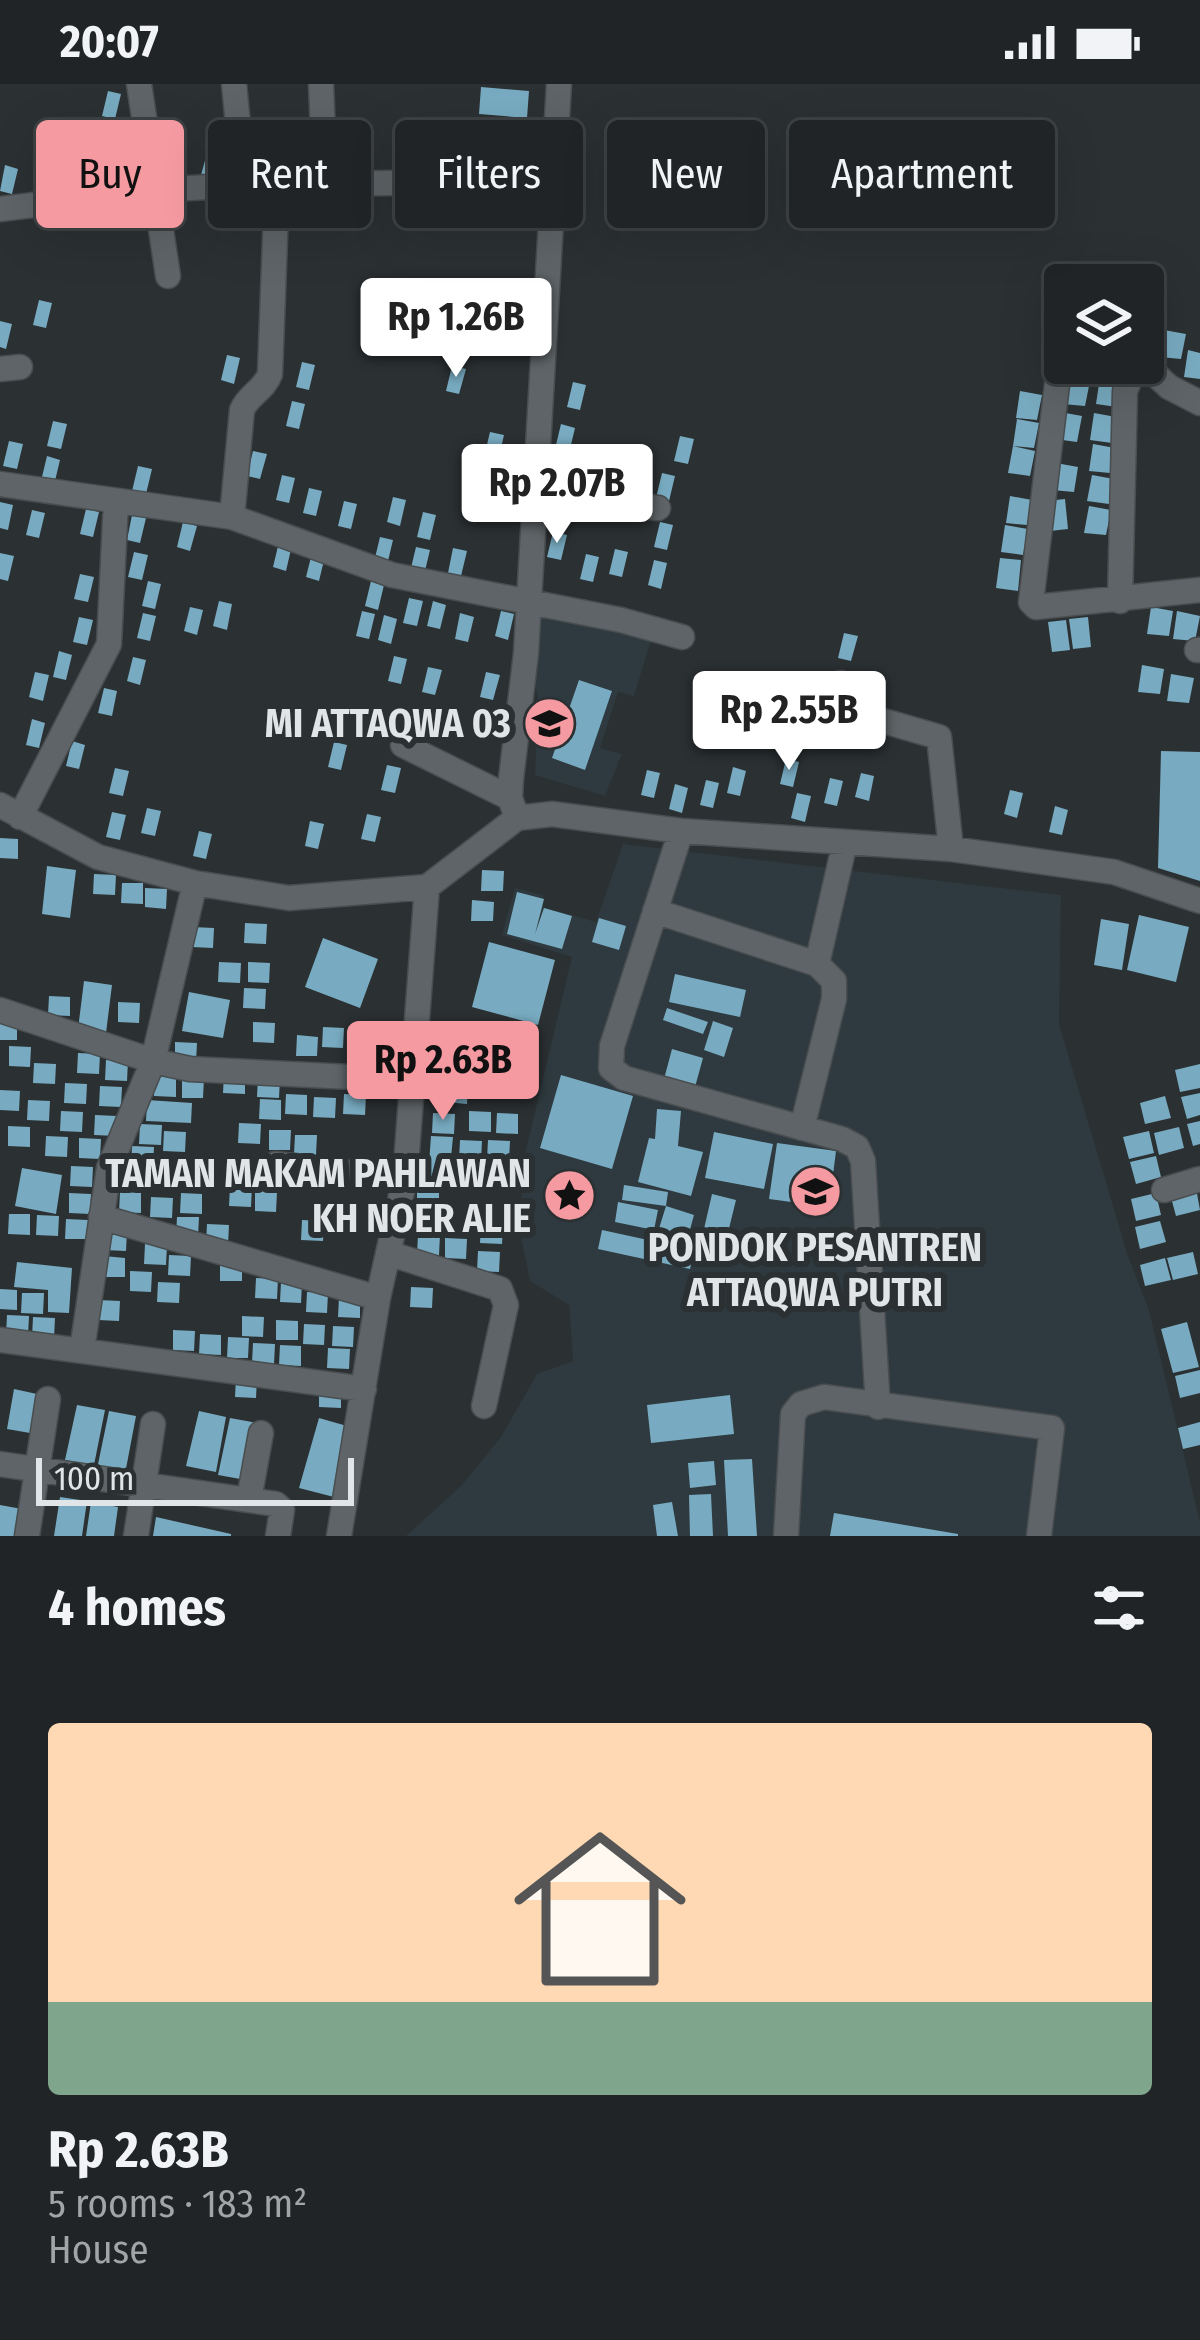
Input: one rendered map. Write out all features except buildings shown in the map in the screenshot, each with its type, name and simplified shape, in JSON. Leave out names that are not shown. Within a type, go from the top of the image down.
[{"type":"street","points":[[139,84],[144,120]]},
{"type":"street","points":[[234,84],[238,120]]},
{"type":"street","points":[[321,84],[322,120]]},
{"type":"street","points":[[556,120],[559,84]]},
{"type":"street","points":[[0,209],[36,205]]},
{"type":"street","points":[[161,228],[168,276]]},
{"type":"street","points":[[232,517],[242,410],[265,388],[270,374],[276,228]]},
{"type":"street","points":[[116,501],[109,644],[10,811],[98,857],[195,883],[289,898],[427,887],[513,808],[548,228]]},
{"type":"street","points":[[1164,383],[1200,403]]},
{"type":"street","points":[[1057,384],[1031,602],[1036,608],[1200,590]]},
{"type":"street","points":[[1120,601],[1129,384]]},
{"type":"street","points":[[0,484],[232,517],[392,575],[621,620],[682,637]]},
{"type":"street","points":[[533,493],[658,508]]},
{"type":"street","points":[[841,683],[849,711],[939,737],[951,849]]},
{"type":"street","points":[[403,745],[513,808],[681,831],[951,849],[1114,872],[1200,901]]},
{"type":"street","points":[[681,831],[609,1061],[614,1073],[850,1142],[863,1162],[878,1407]]},
{"type":"street","points":[[817,964],[845,842]]},
{"type":"street","points":[[82,1350],[110,1168],[153,1061],[195,883]]},
{"type":"street","points":[[339,1536],[378,1298],[405,1178],[427,887]]},
{"type":"street","points":[[656,911],[817,964],[834,981],[834,999],[802,1128]]},
{"type":"street","points":[[0,1010],[190,1069],[412,1080]]},
{"type":"street","points":[[275,1164],[405,1178]]},
{"type":"street","points":[[1164,1190],[1200,1179]]},
{"type":"street","points":[[101,1216],[378,1298]]},
{"type":"street","points":[[388,1253],[495,1285],[504,1295],[506,1305],[484,1406]]},
{"type":"street","points":[[0,1340],[364,1389]]},
{"type":"street","points":[[786,1536],[794,1414],[801,1404],[824,1397],[1052,1428],[1039,1536]]},
{"type":"street","points":[[27,1536],[48,1400]]},
{"type":"street","points":[[136,1536],[153,1424]]},
{"type":"street","points":[[249,1499],[261,1433]]},
{"type":"street","points":[[0,1464],[249,1499],[282,1508],[278,1536]]},
{"type":"shaded area","name":"MI ATTAQWA 03","points":[[523,610],[653,633],[634,696],[618,692],[600,748],[622,754],[605,796],[535,775],[538,699]],"holes":[[[580,680],[612,692],[584,769],[553,758]]]},
{"type":"shaded area","name":"PONDOK PESANTREN ATTAQWA PUTRI","points":[[623,844],[1061,895],[1059,1024],[1127,1253],[1149,1310],[1200,1536],[406,1536],[461,1486],[501,1437],[537,1374],[573,1361],[569,1305],[530,1281],[519,1228],[525,1154],[572,957],[502,935],[515,888],[543,895],[543,907],[596,922]]},
{"type":"place","name":"MI ATTAQWA 03","points":[[550,724]]},
{"type":"place","name":"PONDOK PESANTREN ATTAQWA PUTRI","points":[[815,1191]]},
{"type":"place","name":"TAMAN MAKAM PAHLAWAN KH NOER ALIE","points":[[570,1196]]}]
